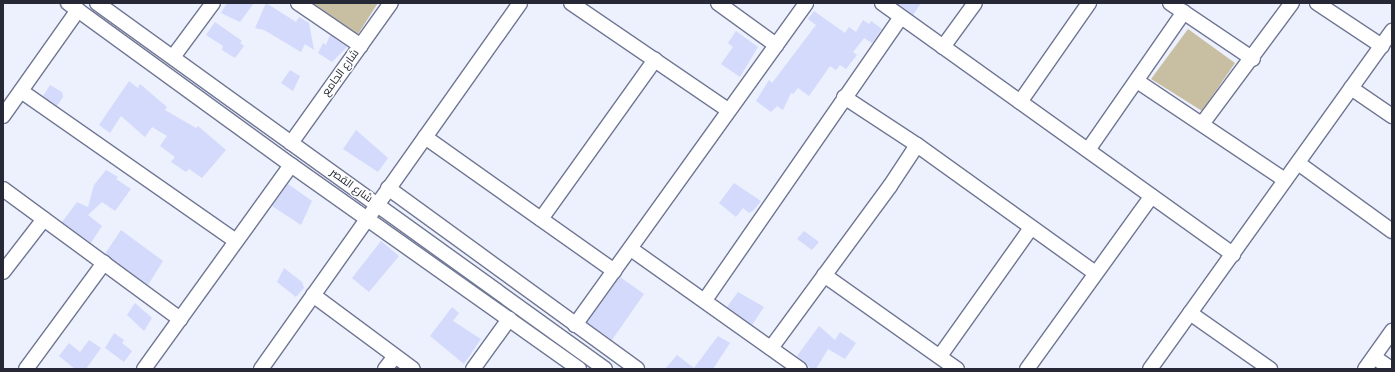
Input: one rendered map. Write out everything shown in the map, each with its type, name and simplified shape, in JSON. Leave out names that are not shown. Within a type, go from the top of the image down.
[{"type":"street","name":"شارع القصر","points":[[97,3],[605,369]]},
{"type":"street","points":[[173,57],[213,3]]},
{"type":"street","points":[[298,3],[361,46]]},
{"type":"street","name":"شارع الجامع","points":[[291,143],[391,3]]},
{"type":"street","points":[[261,369],[520,3]]},
{"type":"street","points":[[571,3],[728,110]]},
{"type":"street","points":[[718,3],[776,45]]},
{"type":"street","points":[[575,325],[631,249],[728,110],[806,3]]},
{"type":"street","points":[[882,3],[1233,254]]},
{"type":"street","points":[[943,47],[975,3]]},
{"type":"street","points":[[1020,102],[1089,3]]},
{"type":"street","points":[[1170,3],[1253,59]]},
{"type":"street","points":[[1202,124],[1253,59],[1292,3]]},
{"type":"street","points":[[1317,3],[1382,46]]},
{"type":"street","name":"شارع القصر","points":[[73,7],[366,219],[579,369]]},
{"type":"street","points":[[3,116],[21,91],[73,7]]},
{"type":"street","points":[[1088,150],[1184,12]]},
{"type":"street","points":[[705,300],[844,97],[901,17]]},
{"type":"street","points":[[1150,369],[1392,31]]},
{"type":"street","points":[[541,219],[655,60]]},
{"type":"street","points":[[1137,81],[1286,180]]},
{"type":"street","points":[[1351,88],[1392,116]]},
{"type":"street","points":[[21,91],[236,241]]},
{"type":"street","points":[[844,97],[917,145],[1095,273]]},
{"type":"street","points":[[425,137],[614,271]]},
{"type":"street","points":[[771,348],[890,186],[917,145]]},
{"type":"street","points":[[1298,163],[1392,231]]},
{"type":"street","points":[[144,369],[291,165]]},
{"type":"street","points":[[388,188],[637,369]]},
{"type":"street","points":[[3,189],[180,319]]},
{"type":"street","points":[[1027,369],[1152,196]]},
{"type":"street","points":[[3,272],[44,219]]},
{"type":"street","points":[[940,356],[1031,228]]},
{"type":"street","points":[[631,249],[705,300],[800,369]]},
{"type":"street","points":[[26,369],[104,263]]},
{"type":"street","points":[[824,275],[957,369]]},
{"type":"street","points":[[313,295],[413,369]]},
{"type":"street","points":[[1190,313],[1270,369]]},
{"type":"street","points":[[473,369],[509,319]]},
{"type":"street","points":[[1365,369],[1392,331]]},
{"type":"street","points":[[385,369],[395,356]]},
{"type":"street","points":[[1374,357],[1391,369]]},
{"type":"shaded area","points":[[312,3],[378,3],[358,34]]},
{"type":"shaded area","points":[[1188,29],[1235,63],[1202,111],[1151,79]]},
{"type":"building","points":[[227,3],[254,3],[240,22],[221,13]]},
{"type":"building","points":[[266,3],[296,22],[299,17],[309,23],[314,50],[305,44],[301,52],[264,30],[255,28]]},
{"type":"building","points":[[897,3],[921,3],[913,15]]},
{"type":"building","points":[[814,11],[845,33],[849,27],[856,32],[863,20],[869,24],[871,21],[882,29],[872,43],[864,38],[853,52],[857,55],[846,69],[840,65],[836,70],[830,66],[809,96],[798,88],[793,94],[791,93],[783,110],[777,106],[771,112],[756,101],[769,80],[772,83],[816,25],[808,19]]},
{"type":"building","points":[[215,22],[242,41],[240,43],[244,46],[235,58],[222,50],[223,46],[206,35]]},
{"type":"building","points":[[736,31],[758,47],[740,77],[721,64],[733,47],[728,43]]},
{"type":"building","points":[[330,35],[347,47],[332,62],[318,53],[323,43],[326,45]]},
{"type":"building","points":[[290,70],[300,76],[293,91],[281,83]]},
{"type":"building","points":[[129,81],[138,88],[140,84],[167,107],[165,110],[196,128],[198,126],[226,150],[202,178],[189,169],[186,172],[171,162],[175,157],[160,146],[167,136],[152,127],[145,137],[121,116],[110,133],[99,125]]},
{"type":"building","points":[[50,85],[62,92],[63,97],[57,106],[43,96]]},
{"type":"building","points":[[356,130],[388,158],[378,172],[343,149]]},
{"type":"building","points":[[106,170],[118,177],[116,179],[131,189],[115,211],[102,202],[88,215],[102,226],[91,243],[62,222],[77,202],[88,207],[94,185]]},
{"type":"building","points":[[734,183],[761,201],[753,211],[749,213],[743,208],[736,217],[719,203]]},
{"type":"building","points":[[288,184],[312,201],[301,225],[272,206]]},
{"type":"building","points":[[121,230],[163,261],[148,285],[105,254]]},
{"type":"building","points":[[804,231],[819,242],[812,250],[797,239]]},
{"type":"building","points":[[381,241],[399,256],[369,292],[352,278]]},
{"type":"building","points":[[284,268],[302,282],[304,288],[296,297],[277,282]]},
{"type":"building","points":[[620,277],[644,294],[612,340],[587,322]]},
{"type":"building","points":[[738,292],[764,307],[752,325],[727,307]]},
{"type":"building","points":[[135,303],[152,318],[144,331],[127,315]]},
{"type":"building","points":[[452,307],[459,313],[453,321],[481,339],[464,364],[430,336]]},
{"type":"building","points":[[819,326],[835,340],[840,332],[856,343],[845,359],[828,349],[816,369],[811,369],[797,356]]},
{"type":"building","points":[[114,333],[124,340],[122,343],[132,351],[124,362],[105,348]]},
{"type":"building","points":[[718,336],[730,343],[713,369],[665,369],[677,355],[694,368]]},
{"type":"building","points":[[89,340],[101,348],[86,369],[75,369],[59,356],[69,343],[80,352]]}]
